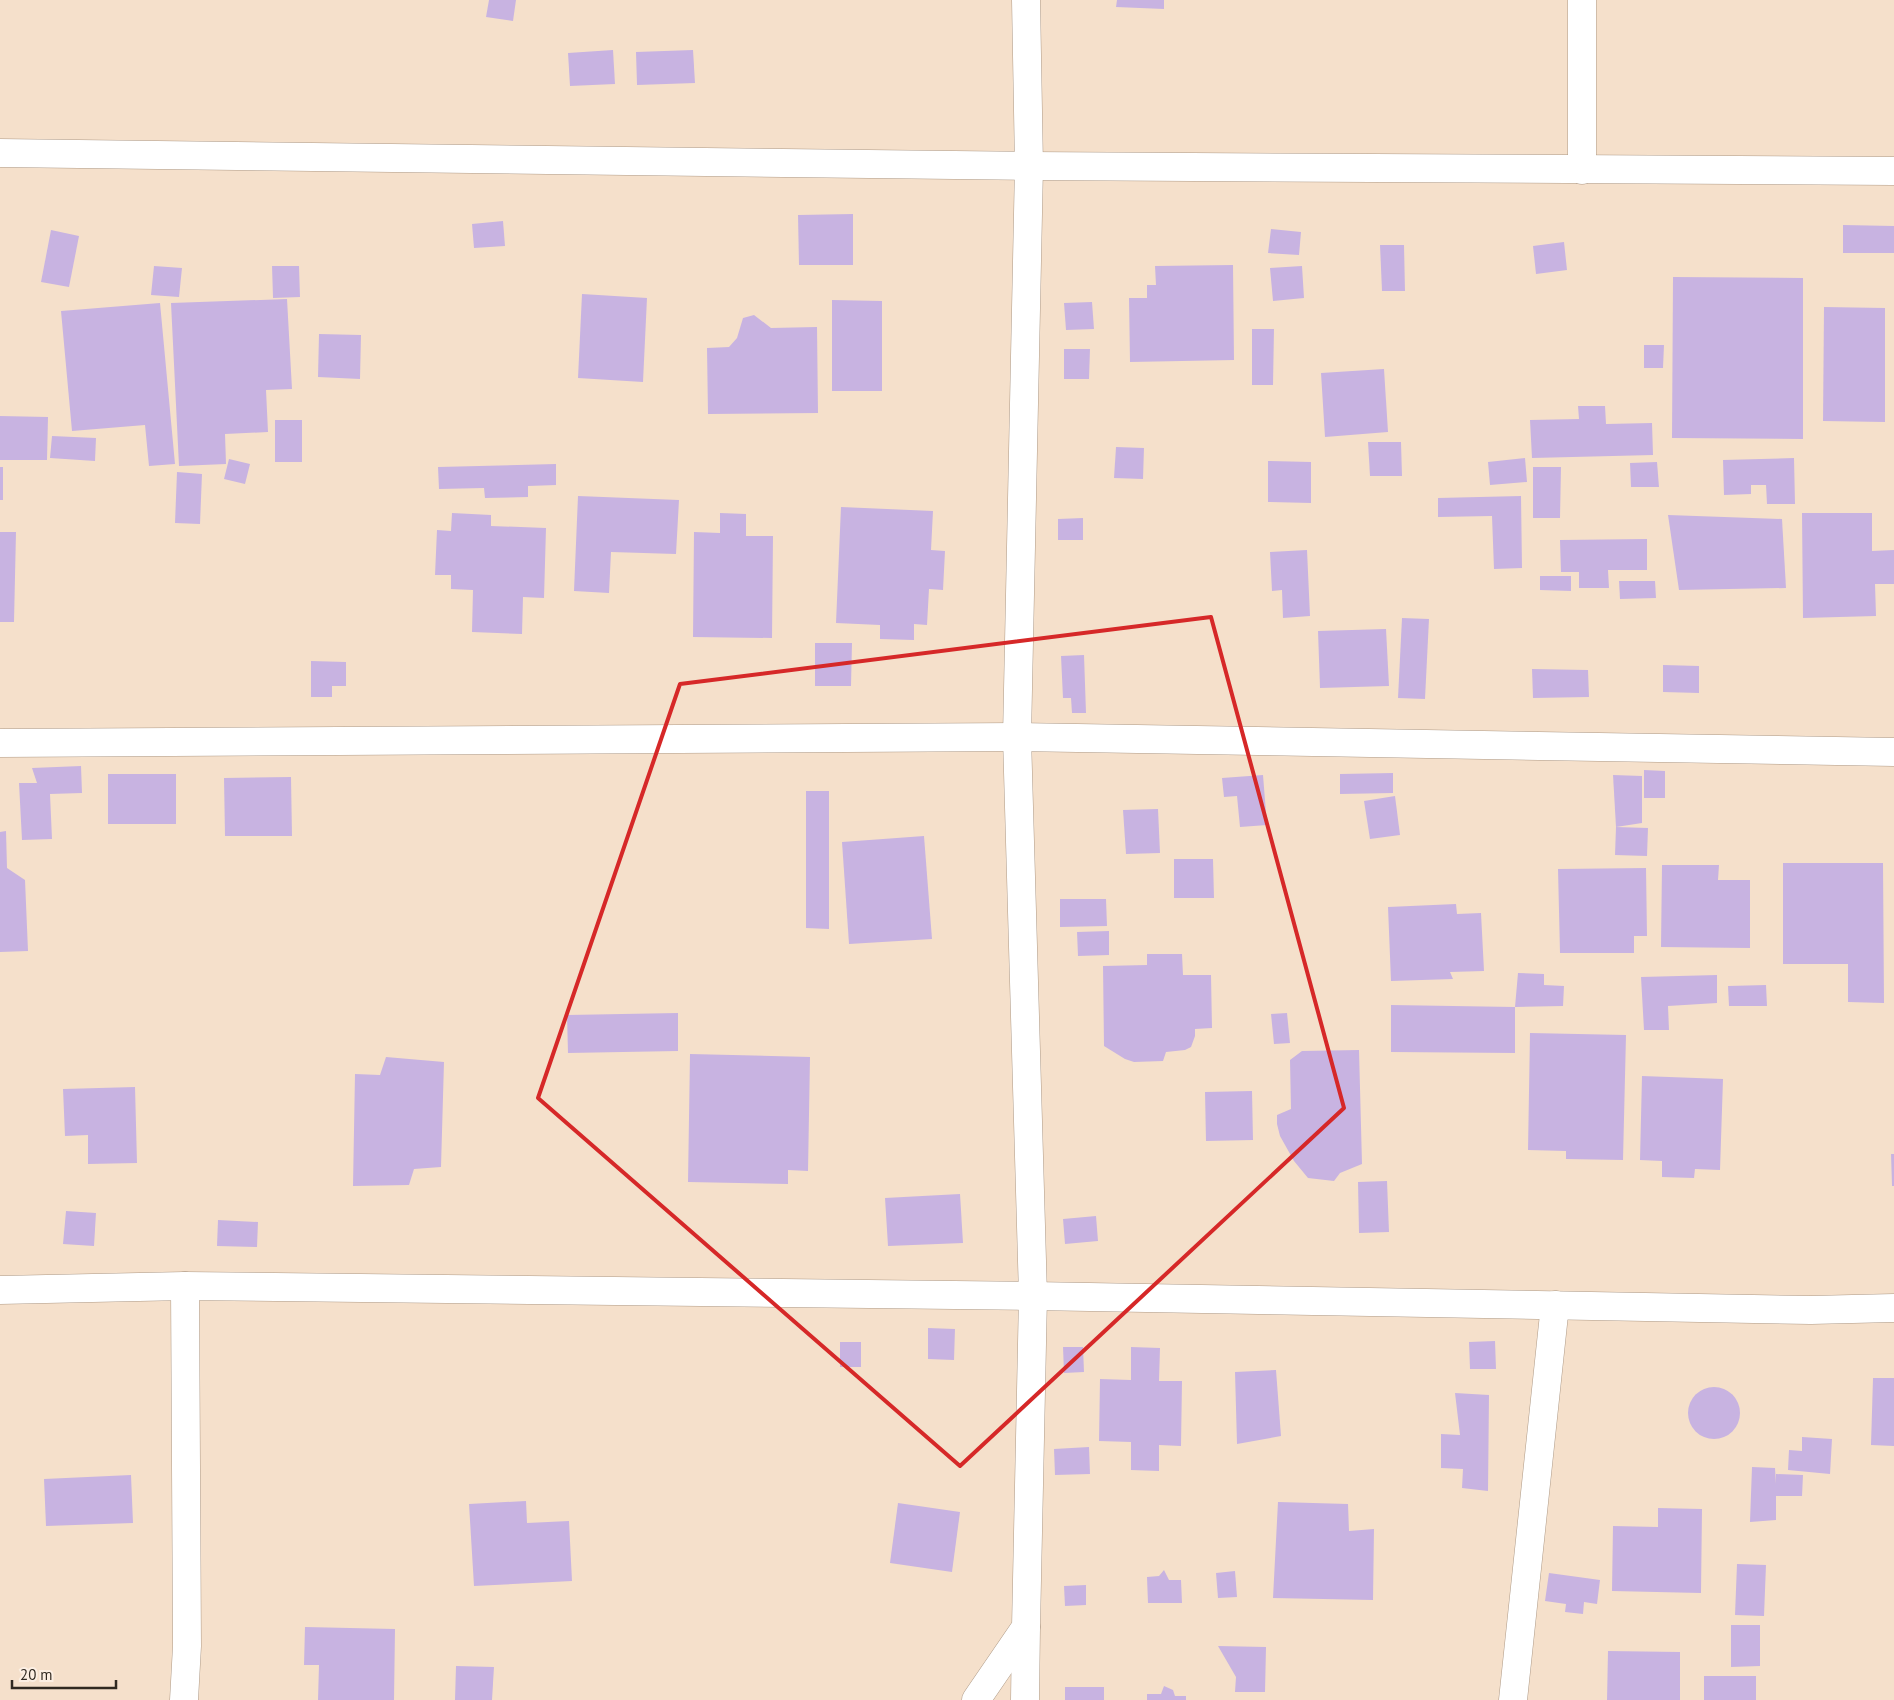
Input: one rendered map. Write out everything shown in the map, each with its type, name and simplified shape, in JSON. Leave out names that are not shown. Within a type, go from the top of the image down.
[{"type":"street","points":[[1025,1700],[1033,1296],[1017,738],[1029,166],[1026,0]]},
{"type":"street","points":[[1582,0],[1582,170]]},
{"type":"street","points":[[0,153],[1029,166],[1894,172]]},
{"type":"street","points":[[0,743],[1017,738],[1894,752]]},
{"type":"street","points":[[184,1700],[187,1646],[185,1286]]},
{"type":"street","points":[[0,1290],[185,1286],[1033,1296],[1811,1310],[1894,1308]]},
{"type":"street","points":[[1513,1700],[1555,1305]]},
{"type":"street","points":[[976,1700],[1026,1627]]},
{"type":"highlighted area","points":[[1211,617],[1344,1108],[960,1466],[538,1098],[680,684]]},
{"type":"building","points":[[489,0],[516,0],[513,21],[486,17]]},
{"type":"building","points":[[1117,0],[1164,0],[1164,9],[1116,7]]},
{"type":"building","points":[[613,50],[615,84],[570,86],[568,53]]},
{"type":"building","points":[[693,50],[695,83],[637,85],[636,52]]},
{"type":"building","points":[[853,214],[853,265],[799,265],[798,215]]},
{"type":"building","points":[[503,221],[505,246],[474,248],[472,224]]},
{"type":"building","points":[[1843,225],[1894,226],[1894,253],[1843,253]]},
{"type":"building","points":[[1271,229],[1301,232],[1299,255],[1268,253]]},
{"type":"building","points":[[51,230],[79,236],[69,287],[41,282]]},
{"type":"building","points":[[1564,242],[1567,270],[1536,274],[1533,246]]},
{"type":"building","points":[[1380,245],[1404,245],[1405,291],[1382,291]]},
{"type":"building","points":[[1233,265],[1234,360],[1130,362],[1129,298],[1147,298],[1147,285],[1156,285],[1155,266]]},
{"type":"building","points":[[154,266],[182,268],[179,297],[151,295]]},
{"type":"building","points":[[272,266],[299,266],[300,297],[273,298]]},
{"type":"building","points":[[1302,266],[1304,298],[1273,301],[1270,268]]},
{"type":"building","points":[[1673,277],[1803,278],[1803,439],[1672,438]]},
{"type":"building","points":[[582,294],[647,298],[643,382],[578,378]]},
{"type":"building","points":[[287,299],[292,389],[266,390],[268,432],[225,434],[226,464],[179,466],[171,303]]},
{"type":"building","points":[[832,300],[882,301],[882,391],[832,391]]},
{"type":"building","points":[[1092,302],[1094,329],[1066,330],[1064,303]]},
{"type":"building","points":[[160,303],[175,464],[149,466],[145,425],[72,431],[61,311]]},
{"type":"building","points":[[1824,307],[1885,308],[1885,422],[1823,421]]},
{"type":"building","points":[[754,315],[771,328],[817,327],[818,413],[708,414],[707,348],[729,347],[737,338],[743,318]]},
{"type":"building","points":[[1252,329],[1274,329],[1273,385],[1252,385]]},
{"type":"building","points":[[319,334],[361,335],[360,379],[318,377]]},
{"type":"building","points":[[1644,345],[1664,345],[1663,368],[1644,368]]},
{"type":"building","points":[[1064,349],[1090,349],[1089,379],[1064,379]]},
{"type":"building","points":[[1384,369],[1388,432],[1325,437],[1321,373]]},
{"type":"building","points":[[1578,406],[1605,406],[1606,424],[1652,423],[1653,455],[1532,458],[1530,420],[1579,419]]},
{"type":"building","points":[[0,416],[48,417],[47,460],[0,460]]},
{"type":"building","points":[[275,420],[302,420],[302,462],[275,462]]},
{"type":"building","points":[[52,436],[96,438],[95,461],[50,458]]},
{"type":"building","points":[[1368,442],[1401,442],[1402,476],[1370,476]]},
{"type":"building","points":[[1116,447],[1144,448],[1143,479],[1114,478]]},
{"type":"building","points":[[1525,458],[1527,482],[1490,485],[1488,462]]},
{"type":"building","points":[[1794,458],[1795,504],[1767,504],[1766,485],[1751,485],[1751,494],[1724,495],[1723,460]]},
{"type":"building","points":[[229,459],[250,464],[245,484],[224,479]]},
{"type":"building","points":[[1268,461],[1311,462],[1311,503],[1268,502]]},
{"type":"building","points":[[1657,462],[1659,487],[1631,487],[1630,463]]},
{"type":"building","points":[[556,464],[556,485],[528,486],[528,497],[485,498],[484,488],[439,489],[438,467]]},
{"type":"building","points":[[0,467],[3,467],[3,500],[0,500]]},
{"type":"building","points":[[1533,467],[1561,467],[1560,518],[1533,518]]},
{"type":"building","points":[[177,472],[202,474],[200,524],[175,523]]},
{"type":"building","points":[[578,496],[679,500],[676,554],[611,552],[609,593],[574,591]]},
{"type":"building","points":[[1521,496],[1522,568],[1494,569],[1492,516],[1438,517],[1438,498]]},
{"type":"building","points":[[841,507],[933,511],[931,550],[945,551],[943,590],[929,589],[927,625],[914,624],[914,640],[880,639],[880,625],[836,623]]},
{"type":"building","points":[[452,513],[491,515],[491,526],[546,528],[544,598],[523,597],[522,634],[472,632],[473,590],[451,589],[451,575],[435,575],[437,530],[451,531]]},
{"type":"building","points":[[720,513],[746,514],[746,536],[773,536],[772,638],[693,637],[694,532],[720,533]]},
{"type":"building","points":[[1802,513],[1872,513],[1872,551],[1894,550],[1894,584],[1875,584],[1876,616],[1803,618]]},
{"type":"building","points":[[1668,515],[1782,519],[1786,588],[1679,590]]},
{"type":"building","points":[[1083,518],[1083,540],[1058,540],[1058,519]]},
{"type":"building","points":[[0,532],[16,532],[14,622],[0,622]]},
{"type":"building","points":[[1647,539],[1647,570],[1608,570],[1609,588],[1579,588],[1579,572],[1561,572],[1560,540]]},
{"type":"building","points":[[1307,550],[1310,616],[1283,618],[1282,590],[1272,591],[1270,552]]},
{"type":"building","points":[[1540,576],[1571,576],[1571,591],[1540,590]]},
{"type":"building","points":[[1619,581],[1655,581],[1656,598],[1620,599]]},
{"type":"building","points":[[1402,618],[1429,619],[1425,699],[1398,698]]},
{"type":"building","points":[[1386,629],[1389,686],[1320,688],[1318,631]]},
{"type":"building","points":[[815,643],[852,643],[851,686],[815,686]]},
{"type":"building","points":[[1084,655],[1086,713],[1072,713],[1071,698],[1063,698],[1061,656]]},
{"type":"building","points":[[311,661],[346,662],[346,686],[332,686],[332,697],[311,697]]},
{"type":"building","points":[[1663,665],[1699,666],[1699,693],[1663,692]]},
{"type":"building","points":[[1532,669],[1588,670],[1589,697],[1533,698]]},
{"type":"building","points":[[81,766],[82,793],[50,794],[52,839],[22,840],[19,783],[37,783],[32,768]]},
{"type":"building","points":[[1644,770],[1665,771],[1665,798],[1644,798]]},
{"type":"building","points":[[1393,773],[1393,793],[1340,794],[1340,774]]},
{"type":"building","points":[[108,774],[176,774],[176,824],[108,824]]},
{"type":"building","points":[[1263,775],[1267,825],[1240,827],[1237,796],[1224,797],[1222,778]]},
{"type":"building","points":[[1613,775],[1642,776],[1642,823],[1616,827]]},
{"type":"building","points":[[291,777],[292,836],[225,836],[224,778]]},
{"type":"building","points":[[806,791],[829,791],[829,929],[806,928]]},
{"type":"building","points":[[1395,796],[1400,835],[1370,839],[1364,801]]},
{"type":"building","points":[[1158,809],[1160,853],[1126,854],[1123,810]]},
{"type":"building","points":[[1616,827],[1648,828],[1647,856],[1615,855]]},
{"type":"building","points":[[6,831],[7,868],[25,880],[28,951],[0,952],[0,832]]},
{"type":"building","points":[[924,836],[932,939],[849,944],[842,842]]},
{"type":"building","points":[[1174,859],[1213,859],[1214,898],[1174,898]]},
{"type":"building","points":[[1783,863],[1883,863],[1884,1003],[1848,1002],[1848,964],[1783,964]]},
{"type":"building","points":[[1662,865],[1719,865],[1718,880],[1750,880],[1750,948],[1661,947]]},
{"type":"building","points":[[1646,868],[1647,936],[1634,936],[1634,953],[1560,953],[1558,869]]},
{"type":"building","points":[[1060,899],[1106,899],[1107,926],[1060,927]]},
{"type":"building","points":[[1456,904],[1457,914],[1481,913],[1484,971],[1450,972],[1453,979],[1391,981],[1388,907]]},
{"type":"building","points":[[1109,931],[1109,955],[1078,956],[1077,932]]},
{"type":"building","points":[[1147,954],[1182,954],[1183,975],[1211,975],[1212,1028],[1195,1029],[1195,1036],[1191,1047],[1185,1050],[1166,1052],[1163,1061],[1134,1062],[1125,1059],[1104,1046],[1103,966],[1147,965]]},
{"type":"building","points":[[1518,973],[1544,974],[1544,985],[1564,986],[1563,1006],[1515,1007]]},
{"type":"building","points":[[1717,975],[1717,1003],[1668,1006],[1669,1030],[1644,1030],[1641,977]]},
{"type":"building","points":[[1766,985],[1767,1006],[1729,1006],[1728,986]]},
{"type":"building","points":[[1391,1005],[1515,1007],[1515,1053],[1391,1052]]},
{"type":"building","points":[[678,1013],[678,1051],[568,1053],[567,1015]]},
{"type":"building","points":[[1287,1013],[1290,1043],[1274,1044],[1271,1014]]},
{"type":"building","points":[[1530,1033],[1626,1035],[1623,1160],[1566,1159],[1566,1151],[1528,1150]]},
{"type":"building","points":[[1359,1050],[1362,1164],[1340,1173],[1334,1181],[1308,1178],[1294,1161],[1280,1136],[1277,1124],[1277,1115],[1291,1109],[1290,1060],[1302,1051]]},
{"type":"building","points":[[690,1054],[810,1057],[808,1171],[788,1170],[788,1184],[688,1182]]},
{"type":"building","points":[[386,1057],[444,1062],[441,1167],[414,1169],[409,1185],[353,1186],[355,1074],[380,1075]]},
{"type":"building","points":[[1642,1076],[1723,1079],[1720,1170],[1695,1169],[1694,1178],[1662,1177],[1662,1161],[1640,1160]]},
{"type":"building","points":[[135,1087],[137,1163],[88,1164],[88,1135],[65,1136],[63,1089]]},
{"type":"building","points":[[1252,1091],[1253,1140],[1206,1141],[1205,1092]]},
{"type":"building","points":[[1891,1154],[1894,1154],[1894,1186],[1892,1186]]},
{"type":"building","points":[[1387,1181],[1389,1232],[1359,1233],[1358,1182]]},
{"type":"building","points":[[960,1194],[963,1243],[888,1246],[885,1198]]},
{"type":"building","points":[[66,1211],[96,1213],[94,1246],[63,1244]]},
{"type":"building","points":[[1096,1216],[1098,1241],[1065,1244],[1063,1219]]},
{"type":"building","points":[[218,1220],[258,1222],[257,1247],[217,1246]]},
{"type":"building","points":[[928,1328],[955,1329],[954,1360],[928,1359]]},
{"type":"building","points":[[1495,1341],[1496,1369],[1470,1369],[1469,1342]]},
{"type":"building","points":[[840,1342],[861,1342],[861,1367],[840,1367]]},
{"type":"building","points":[[1063,1347],[1083,1347],[1084,1372],[1064,1373]]},
{"type":"building","points":[[1131,1347],[1160,1348],[1159,1381],[1182,1381],[1181,1446],[1159,1445],[1159,1471],[1131,1470],[1131,1442],[1099,1441],[1100,1379],[1131,1380]]},
{"type":"building","points":[[1276,1370],[1281,1436],[1237,1444],[1235,1372]]},
{"type":"building","points":[[1873,1378],[1894,1378],[1894,1446],[1871,1445]]},
{"type":"building","points":[[1709,1387],[1719,1387],[1733,1394],[1740,1408],[1740,1418],[1733,1432],[1719,1439],[1709,1439],[1699,1435],[1692,1428],[1688,1418],[1688,1408],[1692,1398],[1699,1391]]},
{"type":"building","points":[[1455,1393],[1489,1395],[1488,1491],[1462,1488],[1463,1469],[1441,1468],[1441,1434],[1460,1435]]},
{"type":"building","points":[[1802,1437],[1832,1439],[1830,1474],[1788,1470],[1789,1450],[1802,1451]]},
{"type":"building","points":[[1089,1447],[1090,1474],[1055,1475],[1054,1449]]},
{"type":"building","points":[[1752,1467],[1775,1468],[1776,1484],[1776,1474],[1803,1475],[1802,1496],[1776,1496],[1776,1520],[1750,1522]]},
{"type":"building","points":[[131,1475],[133,1523],[46,1526],[44,1479]]},
{"type":"building","points":[[526,1501],[527,1523],[569,1521],[572,1581],[474,1586],[469,1504]]},
{"type":"building","points":[[1278,1502],[1348,1504],[1349,1531],[1374,1529],[1373,1600],[1273,1598]]},
{"type":"building","points":[[898,1503],[960,1512],[952,1572],[890,1563]]},
{"type":"building","points":[[1658,1508],[1702,1509],[1701,1593],[1612,1591],[1613,1526],[1658,1527]]},
{"type":"building","points":[[1737,1564],[1766,1565],[1764,1616],[1735,1615]]},
{"type":"building","points":[[1164,1570],[1169,1580],[1181,1580],[1182,1603],[1148,1603],[1147,1577],[1159,1576]]},
{"type":"building","points":[[1235,1571],[1237,1597],[1218,1598],[1216,1573]]},
{"type":"building","points":[[1549,1573],[1600,1580],[1597,1604],[1584,1602],[1583,1614],[1565,1612],[1566,1604],[1545,1601]]},
{"type":"building","points":[[1086,1585],[1086,1605],[1065,1606],[1064,1586]]},
{"type":"building","points":[[1731,1625],[1760,1625],[1760,1666],[1731,1667]]},
{"type":"building","points":[[305,1627],[395,1629],[394,1700],[318,1700],[319,1665],[304,1665]]},
{"type":"building","points":[[1218,1646],[1266,1647],[1265,1692],[1235,1692],[1236,1677]]},
{"type":"building","points":[[1608,1651],[1680,1652],[1680,1700],[1607,1700]]},
{"type":"building","points":[[456,1666],[494,1667],[492,1700],[455,1700]]},
{"type":"building","points":[[1704,1676],[1756,1676],[1756,1700],[1704,1700]]},
{"type":"building","points":[[1164,1686],[1173,1690],[1175,1696],[1186,1696],[1186,1700],[1147,1700],[1147,1694],[1161,1694]]},
{"type":"building","points":[[1065,1687],[1104,1687],[1104,1700],[1065,1700]]}]
